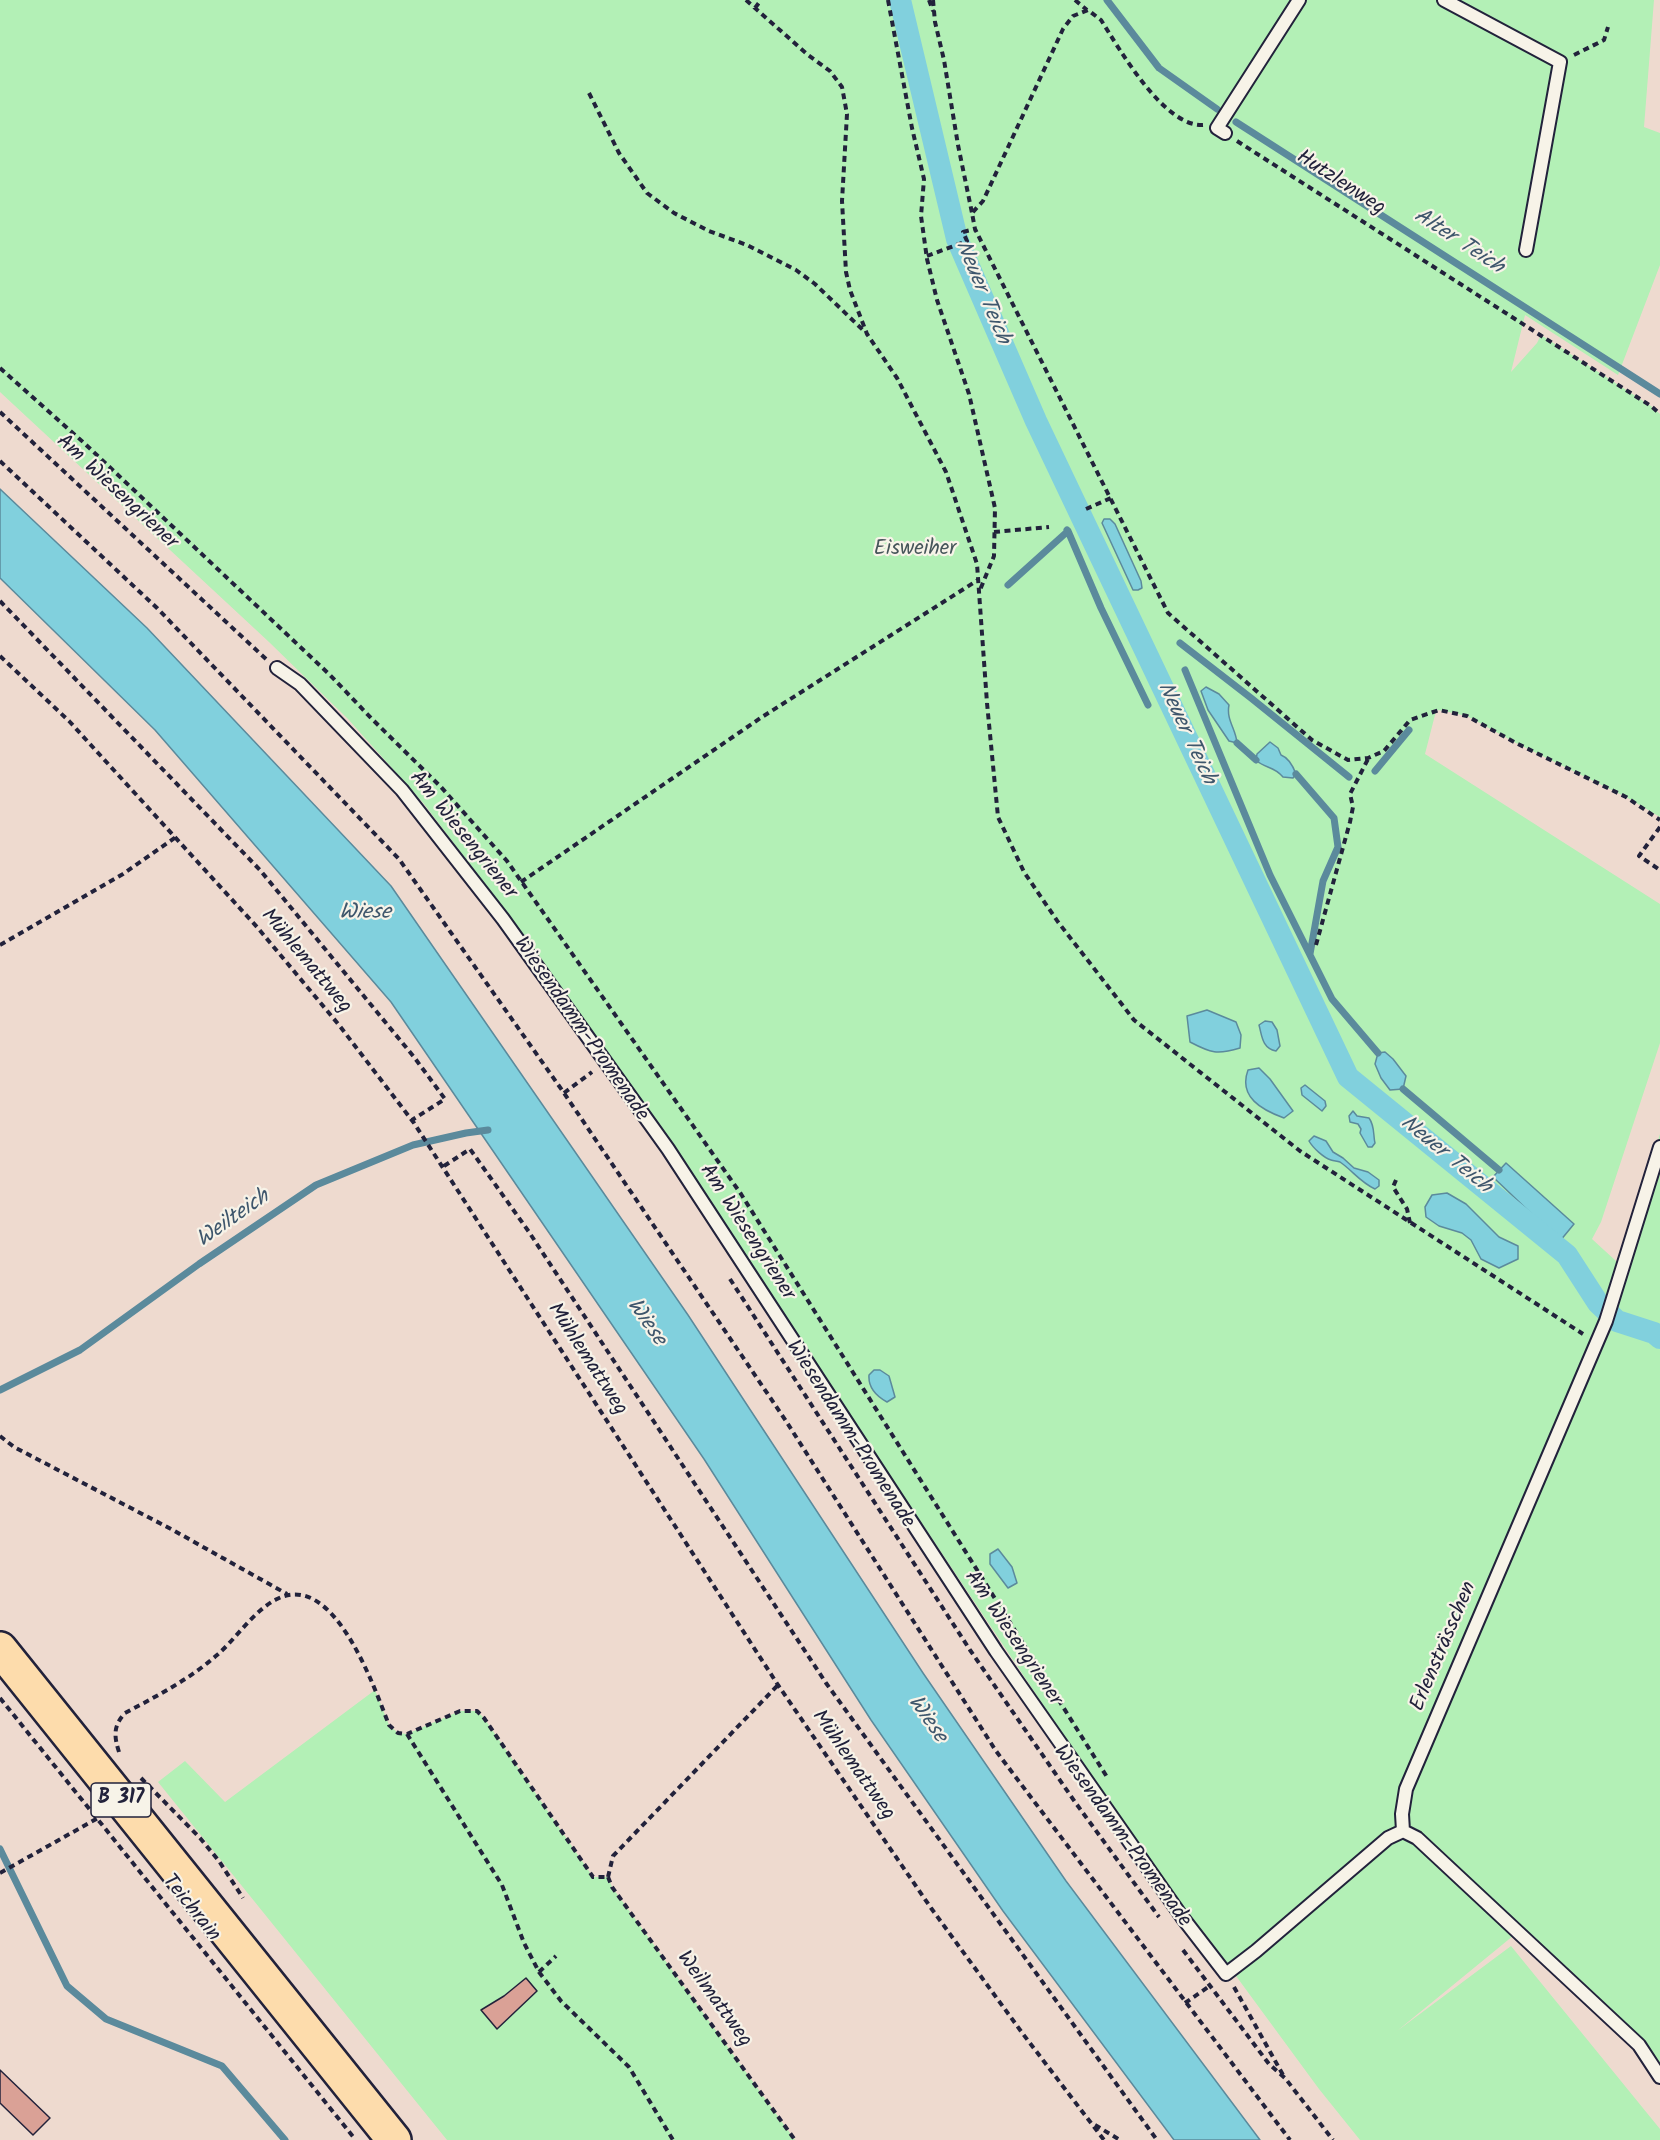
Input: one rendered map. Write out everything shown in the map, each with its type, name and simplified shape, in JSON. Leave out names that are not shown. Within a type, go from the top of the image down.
[{"type":"main road","name":"B 317","points":[[0,1649],[394,2140]]},
{"type":"lane","points":[[1221,131],[1299,0]]},
{"type":"lane","points":[[1444,0],[1560,62],[1526,250]]},
{"type":"lane","name":"Am Wiesengriener","points":[[277,668],[300,684],[402,790],[503,919],[668,1149],[996,1651],[1182,1917],[1226,1974]]},
{"type":"lane","name":"Erlensträsschen","points":[[1403,1831],[1402,1814],[1406,1789],[1606,1321],[1660,1147]]},
{"type":"lane","points":[[1226,1974],[1388,1838],[1403,1831],[1417,1838],[1631,2037],[1660,2077]]},
{"type":"path","points":[[746,0],[808,55],[830,71],[842,87],[847,114],[842,201],[846,272],[850,290],[867,334]]},
{"type":"path","points":[[755,8],[761,0]]},
{"type":"path","points":[[888,0],[924,179],[921,216],[927,256],[937,300],[960,363],[978,428],[994,508],[994,556],[979,591]]},
{"type":"path","points":[[931,0],[975,229],[1168,613],[1312,740],[1348,760],[1368,758],[1384,751],[1410,720],[1439,710],[1467,716],[1516,743],[1626,797],[1660,820]]},
{"type":"path","points":[[1075,0],[1101,20],[1122,54],[1157,101],[1192,126],[1211,125],[1221,131]]},
{"type":"path","points":[[972,213],[983,201],[1063,29],[1072,16],[1088,10]]},
{"type":"path","points":[[1560,62],[1604,40],[1608,27]]},
{"type":"path","points":[[589,93],[620,153],[647,193],[674,213],[709,231],[747,245],[796,270],[832,299],[867,334],[897,378],[946,472],[977,564],[998,817],[1024,872],[1058,922],[1134,1020],[1300,1151],[1577,1331],[1596,1340]]},
{"type":"path","name":"Hutzlenweg","points":[[1221,131],[1651,406],[1660,414]]},
{"type":"path","points":[[927,256],[968,241],[963,232],[975,229]]},
{"type":"path","name":"Am Wiesengriener","points":[[0,412],[277,668]]},
{"type":"path","points":[[0,461],[157,608],[399,859],[564,1093],[786,1420],[996,1751],[1290,2140]]},
{"type":"path","points":[[1086,509],[1111,498]]},
{"type":"path","points":[[994,532],[1049,527]]},
{"type":"path","points":[[521,882],[762,717],[979,579]]},
{"type":"path","points":[[0,601],[260,870],[414,1056],[445,1099],[413,1121]]},
{"type":"path","name":"Mühlemattweg","points":[[0,656],[69,721],[265,936],[339,1025],[413,1121],[778,1685],[931,1908],[1023,2034],[1092,2123]]},
{"type":"path","points":[[1316,945],[1350,822],[1353,807],[1350,794],[1368,758]]},
{"type":"path","points":[[1660,827],[1639,855],[1660,870]]},
{"type":"path","points":[[0,945],[123,874],[176,837]]},
{"type":"path","name":"Wiesendamm-Promenade","points":[[586,1062],[599,1081]]},
{"type":"path","points":[[564,1093],[592,1072]]},
{"type":"path","points":[[444,1166],[470,1149],[536,1242],[826,1683],[1156,2140]]},
{"type":"path","points":[[1396,1180],[1393,1187],[1407,1209],[1410,1223]]},
{"type":"path","name":"Wiesendamm-Promenade","points":[[728,1275],[970,1650],[1075,1802],[1165,1925]]},
{"type":"path","points":[[0,1436],[14,1448],[171,1529],[288,1594],[312,1599],[334,1614],[352,1640],[389,1725],[398,1733],[407,1734],[460,1711],[477,1711],[593,1877],[608,1877],[613,1856],[778,1685]]},
{"type":"path","points":[[124,1760],[114,1739],[115,1729],[125,1713],[195,1672],[218,1654],[275,1599],[288,1594]]},
{"type":"path","name":"Teichrain","points":[[0,1698],[356,2140]]},
{"type":"path","points":[[407,1734],[502,1885],[524,1943],[539,1972],[561,2001],[629,2067],[673,2140]]},
{"type":"path","points":[[136,1773],[200,1838],[219,1861],[243,1898]]},
{"type":"path","points":[[0,1873],[98,1818]]},
{"type":"path","name":"Weilmattweg","points":[[608,1877],[612,1887],[795,2140]]},
{"type":"path","name":"Wiesendamm-Promenade","points":[[1178,1943],[1269,2064],[1285,2078],[1333,2140]]},
{"type":"path","points":[[539,1972],[556,1956]]},
{"type":"path","name":"Wiesendamm-Promenade","points":[[1226,1974],[1285,2078]]},
{"type":"path","points":[[1185,2003],[1211,1986]]},
{"type":"path","points":[[1092,2123],[1104,2140]]},
{"type":"path","points":[[1092,2123],[1120,2140]]},
{"type":"green space","name":"Eisweiher","points":[[0,0],[1654,0],[1644,127],[1660,133],[1660,265],[1618,375],[1525,315],[1511,372],[1537,343],[1541,335],[1660,414],[1660,817],[1626,797],[1516,743],[1467,716],[1436,711],[1425,754],[1660,904],[1660,1043],[1601,1222],[1592,1239],[1620,1267],[1660,1134],[1660,2077],[1639,2045],[1519,1931],[1397,2031],[1511,1946],[1660,2129],[1660,2140],[1360,2140],[1319,2089],[1203,1931],[1194,1936],[1114,1811],[619,1070],[524,936],[424,804],[348,719],[269,642],[0,392]]},
{"type":"green space","points":[[375,1690],[389,1725],[398,1733],[407,1734],[460,1711],[477,1711],[484,1718],[593,1877],[608,1877],[612,1887],[795,2140],[447,2140],[158,1782],[185,1761],[225,1802]]},
{"type":"water","name":"Wiese","points":[[0,489],[147,628],[391,886],[688,1315],[923,1673],[1066,1881],[1260,2140],[1174,2140],[1003,1911],[871,1720],[704,1459],[391,1002],[155,730],[0,578]]},
{"type":"water","points":[[1104,519],[1110,519],[1115,524],[1142,588],[1133,590],[1102,523]]},
{"type":"water","points":[[1206,687],[1219,694],[1229,705],[1229,715],[1237,743],[1229,741],[1208,710],[1201,691]]},
{"type":"water","points":[[1270,742],[1290,763],[1296,774],[1293,778],[1283,777],[1256,760],[1257,754]]},
{"type":"water","points":[[1207,1010],[1236,1022],[1241,1035],[1240,1048],[1214,1052],[1190,1042],[1187,1016]]},
{"type":"water","points":[[1265,1021],[1272,1022],[1277,1030],[1280,1046],[1276,1051],[1265,1044],[1262,1037],[1259,1025]]},
{"type":"water","points":[[1385,1052],[1406,1076],[1403,1089],[1390,1090],[1381,1078],[1375,1064],[1378,1053]]},
{"type":"water","points":[[1259,1068],[1270,1079],[1293,1111],[1284,1118],[1260,1106],[1249,1095],[1246,1088],[1248,1070]]},
{"type":"water","points":[[1305,1085],[1325,1101],[1326,1106],[1322,1111],[1302,1095],[1301,1088]]},
{"type":"water","points":[[1353,1111],[1357,1116],[1369,1118],[1371,1121],[1375,1143],[1372,1147],[1368,1147],[1358,1124],[1350,1122],[1349,1116]]},
{"type":"water","points":[[1314,1136],[1326,1141],[1333,1152],[1354,1168],[1368,1172],[1379,1180],[1379,1186],[1375,1189],[1340,1162],[1322,1155],[1309,1141]]},
{"type":"water","points":[[1506,1163],[1574,1224],[1560,1241],[1493,1177]]},
{"type":"water","points":[[1447,1193],[1466,1204],[1499,1237],[1518,1246],[1518,1259],[1499,1268],[1481,1259],[1471,1240],[1462,1233],[1439,1226],[1426,1217],[1425,1207],[1432,1195]]},
{"type":"water","points":[[874,1370],[880,1370],[889,1376],[895,1397],[887,1402],[871,1388],[869,1375]]},
{"type":"water","points":[[998,1549],[1012,1567],[1017,1583],[1008,1588],[990,1564],[990,1554]]},
{"type":"building","points":[[526,1978],[537,1991],[497,2029],[481,2010],[504,1996]]},
{"type":"building","points":[[0,2070],[50,2118],[33,2135],[0,2103]]},
{"type":"waterway","name":"Neuer Teich","points":[[900,0],[957,239],[1036,421],[1348,1077],[1567,1255],[1598,1303],[1617,1321],[1654,1333],[1660,1338]]},
{"type":"waterway","name":"Alter Teich","points":[[1107,0],[1159,68],[1217,109]]},
{"type":"waterway","name":"Alter Teich","points":[[1236,122],[1660,394]]},
{"type":"waterway","points":[[1008,585],[1067,530]]},
{"type":"waterway","points":[[1068,531],[1101,608],[1148,705]]},
{"type":"waterway","points":[[1180,643],[1349,777]]},
{"type":"waterway","points":[[1185,670],[1270,875],[1332,999],[1378,1053]]},
{"type":"waterway","points":[[1375,771],[1409,730]]},
{"type":"waterway","points":[[1237,743],[1256,760]]},
{"type":"waterway","points":[[1296,774],[1334,818],[1338,847],[1323,881],[1310,954]]},
{"type":"waterway","points":[[1403,1089],[1499,1170]]},
{"type":"waterway","name":"Weilteich","points":[[0,1390],[80,1350],[199,1264],[316,1185],[413,1145],[488,1130]]},
{"type":"waterway","name":"Neuer Teich","points":[[1560,1241],[1564,1253]]},
{"type":"waterway","points":[[0,1849],[67,1986],[106,2019],[222,2066],[285,2140]]}]
